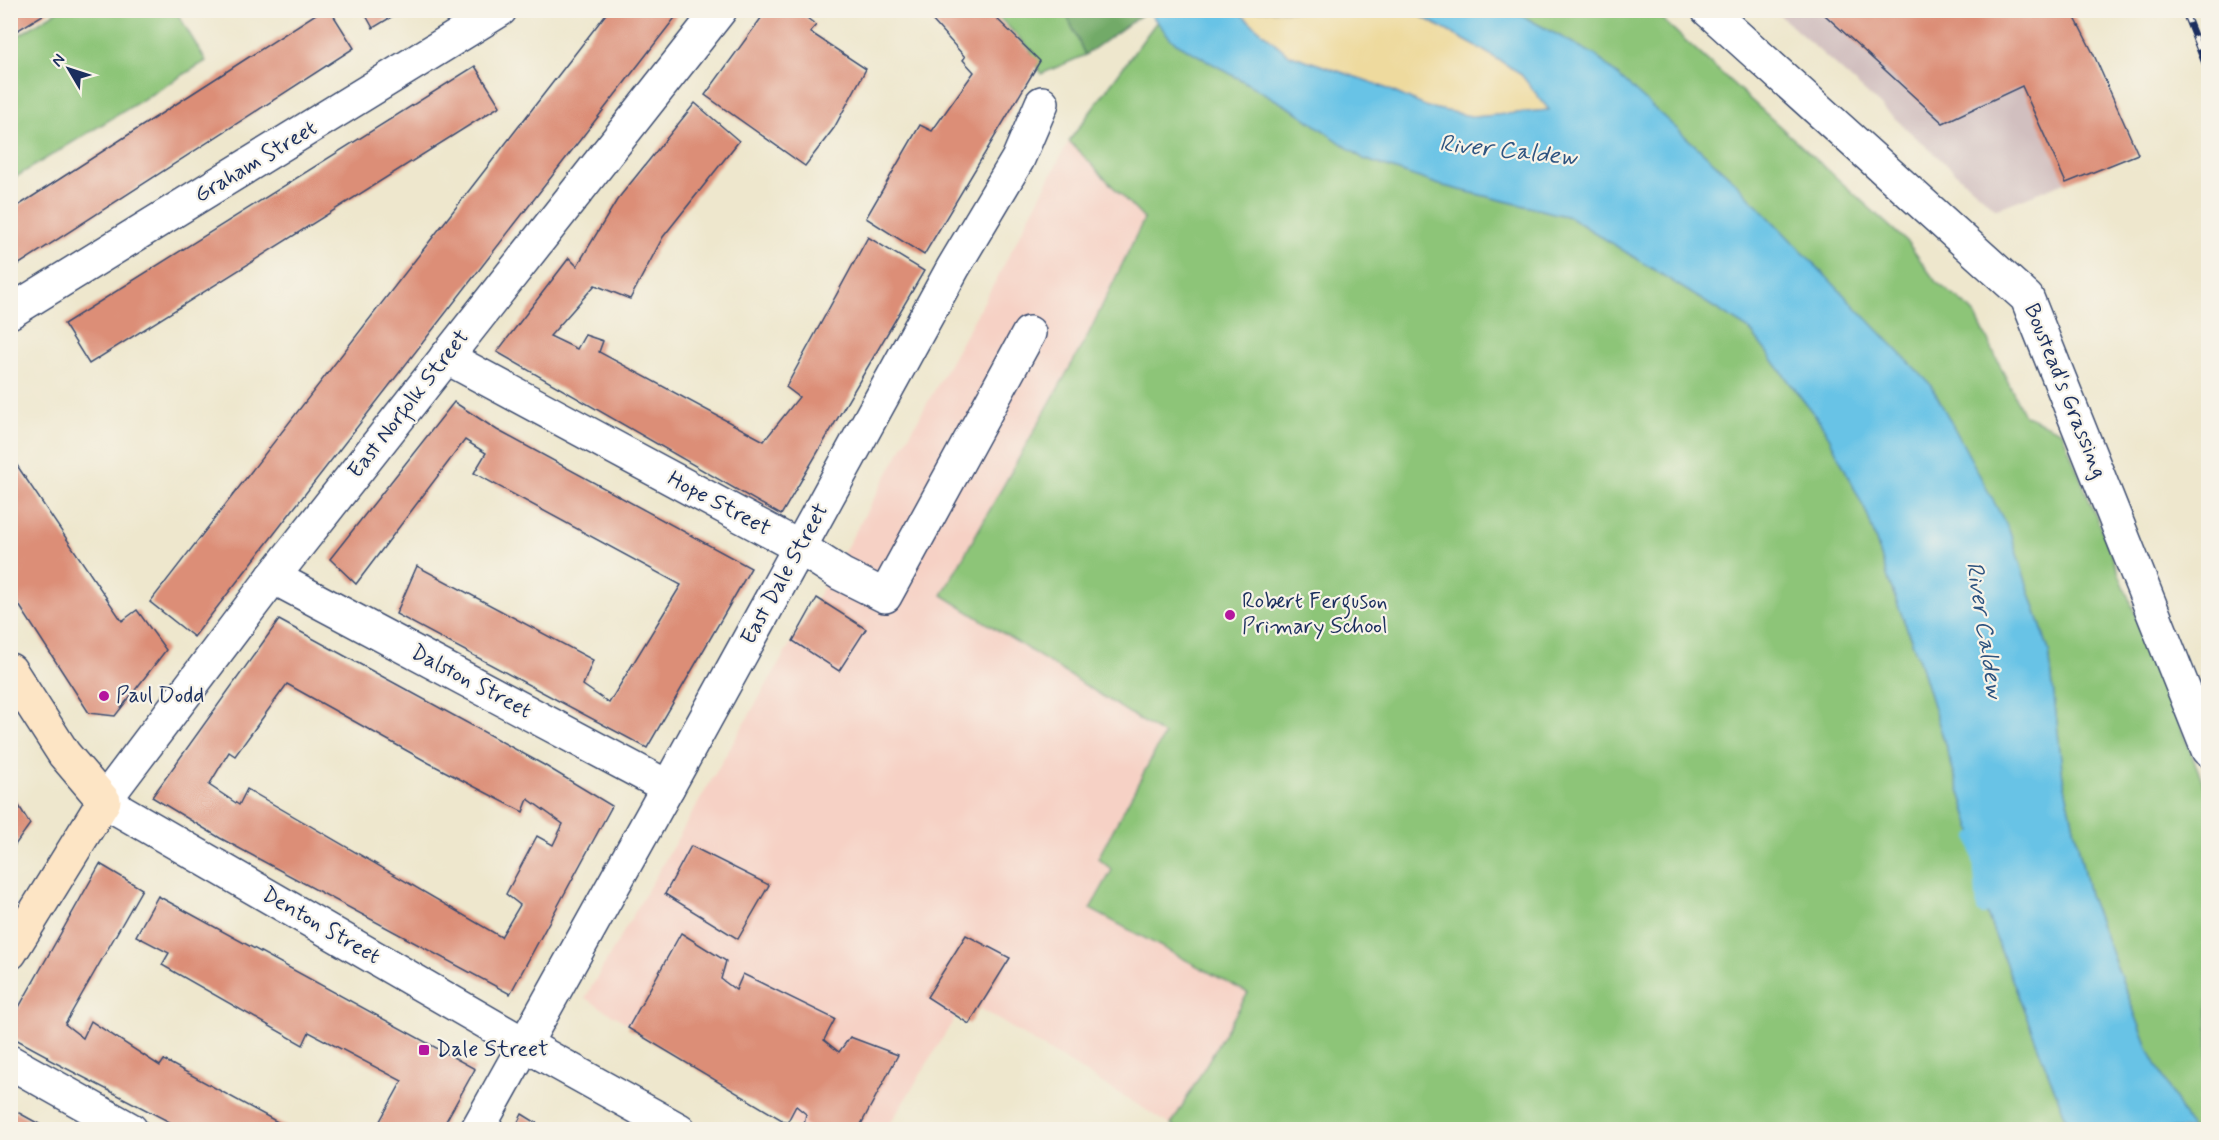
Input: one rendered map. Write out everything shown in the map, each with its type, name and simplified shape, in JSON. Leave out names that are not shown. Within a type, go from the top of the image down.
[{"type":"street","name":"Graham Street","points":[[10,312],[500,10]]},
{"type":"street","name":"East Norfolk Street","points":[[104,801],[273,577],[720,10]]},
{"type":"street","name":"Boustead's Grassing","points":[[1708,10],[2027,298],[2208,750]]},
{"type":"street","name":"East Dale Street","points":[[524,1044],[669,787],[953,268],[1018,159],[1042,103]]},
{"type":"street","name":"Hope Street","points":[[446,357],[799,547],[841,574],[885,596],[1029,333]]},
{"type":"street","name":"Dalston Street","points":[[273,577],[669,787]]},
{"type":"street","name":"Denton Street","points":[[10,670],[64,754],[104,801],[524,1044],[679,1130]]},
{"type":"street","points":[[10,953],[104,801]]},
{"type":"street","points":[[477,1130],[524,1044]]},
{"type":"street","points":[[10,1062],[131,1130]]},
{"type":"shaded area","points":[[1775,11],[2072,11],[2129,157],[1996,209]]},
{"type":"shaded area","name":"Robert Ferguson Primary School","points":[[1069,141],[1179,254],[1596,542],[1179,1130],[966,1000],[887,1129],[803,1130],[585,998],[849,543],[995,282]]},
{"type":"green space","points":[[59,10],[176,11],[206,61],[11,180],[11,40]]},
{"type":"green space","points":[[993,11],[1061,11],[1068,18],[1085,55],[1041,74],[1030,49]]},
{"type":"green space","points":[[1061,11],[1147,11],[1085,55],[1068,18]]},
{"type":"green space","points":[[1513,11],[1653,11],[1908,243],[1936,282],[1964,303],[1976,316],[2024,415],[2062,432],[2208,795],[2208,1129],[2191,1129],[2150,1053],[2089,895],[2063,778],[2049,651],[2009,530],[1729,176],[1595,55]]},
{"type":"green space","name":"Robert Ferguson Primary School","points":[[1157,21],[1173,41],[1297,112],[1364,159],[1440,185],[1570,217],[1750,330],[1825,429],[1868,516],[1890,584],[1919,660],[1974,837],[1979,861],[1981,899],[2070,1129],[1179,1129],[1171,1125],[1248,993],[1090,909],[1112,870],[1098,858],[1164,735],[942,595],[1088,335],[1144,219],[1069,141]]},
{"type":"sand","points":[[1237,11],[1411,11],[1520,73],[1550,110],[1475,117],[1427,107],[1376,84],[1288,54]]},
{"type":"water","name":"River Caldew","points":[[1148,11],[1237,11],[1288,54],[1376,84],[1427,107],[1475,117],[1549,110],[1520,73],[1411,11],[1513,11],[1595,55],[1729,176],[1931,385],[2009,530],[2049,651],[2063,778],[2089,895],[2150,1053],[2191,1129],[2070,1129],[1981,899],[1979,861],[1974,837],[1919,660],[1890,584],[1868,516],[1825,429],[1750,330],[1570,217],[1440,185],[1364,159],[1297,112],[1173,41]]},
{"type":"building","points":[[10,10],[51,10],[10,35]]},
{"type":"building","points":[[322,10],[330,10],[354,48],[10,270],[10,211]]},
{"type":"building","points":[[363,10],[403,10],[373,28]]},
{"type":"building","points":[[609,10],[681,10],[194,637],[150,602]]},
{"type":"building","points":[[767,10],[797,10],[816,25],[810,32],[866,69],[834,128],[805,166],[705,95]]},
{"type":"building","points":[[923,10],[988,10],[1040,61],[924,255],[866,218],[920,125],[932,131],[974,72],[963,60],[965,57]]},
{"type":"building","points":[[1832,10],[2071,10],[2093,53],[2138,154],[2066,183],[2022,86],[1943,123],[1825,15]]},
{"type":"building","points":[[475,66],[500,106],[89,364],[64,324]]},
{"type":"building","points":[[695,103],[739,141],[663,237],[630,299],[595,285],[550,336],[577,349],[585,335],[603,341],[599,352],[764,441],[799,397],[786,387],[868,237],[924,271],[781,515],[497,352],[569,258],[577,266],[617,200]]},
{"type":"building","points":[[454,402],[497,430],[751,568],[647,748],[396,614],[417,566],[593,660],[583,685],[609,703],[681,585],[474,473],[486,453],[465,440],[356,584],[330,559]]},
{"type":"building","points":[[10,455],[122,621],[137,610],[166,650],[115,716],[89,713],[10,591]]},
{"type":"building","points":[[817,598],[866,629],[839,671],[793,641]]},
{"type":"building","points":[[279,620],[544,765],[612,806],[510,994],[220,838],[152,797]],"holes":[[[287,684],[523,812],[528,799],[563,824],[553,845],[537,836],[506,894],[520,905],[501,937],[247,789],[239,805],[209,785],[229,752],[235,756]]]},
{"type":"building","points":[[10,791],[30,824],[10,852]]},
{"type":"building","points":[[691,846],[769,885],[738,939],[665,894]]},
{"type":"building","points":[[100,864],[142,889],[65,1024],[83,1038],[91,1021],[160,1066],[164,1060],[292,1130],[185,1130],[48,1059],[47,1056],[10,1036],[10,1023]]},
{"type":"building","points":[[158,896],[475,1069],[441,1130],[375,1130],[402,1081],[309,1032],[303,1045],[162,965],[169,953],[136,936]]},
{"type":"building","points":[[681,933],[726,961],[721,979],[736,990],[743,974],[835,1019],[824,1040],[839,1052],[850,1037],[898,1055],[858,1130],[813,1130],[804,1124],[806,1114],[796,1106],[787,1123],[628,1028]]},
{"type":"building","points":[[966,935],[1010,958],[969,1024],[927,997]]},
{"type":"building","points":[[10,1108],[50,1130],[10,1130]]},
{"type":"building","points":[[522,1114],[548,1130],[514,1130]]},
{"type":"waterway","points":[[1974,837],[1979,861],[1983,909]]},
{"type":"railway","points":[[2184,10],[2208,71]]},
{"type":"railway","points":[[2200,10],[2208,33]]},
{"type":"place","name":"Robert Ferguson Primary School","points":[[1230,615]]},
{"type":"place","name":"Paul Dodd","points":[[104,696]]},
{"type":"place","name":"Dale Street","points":[[424,1050]]}]
